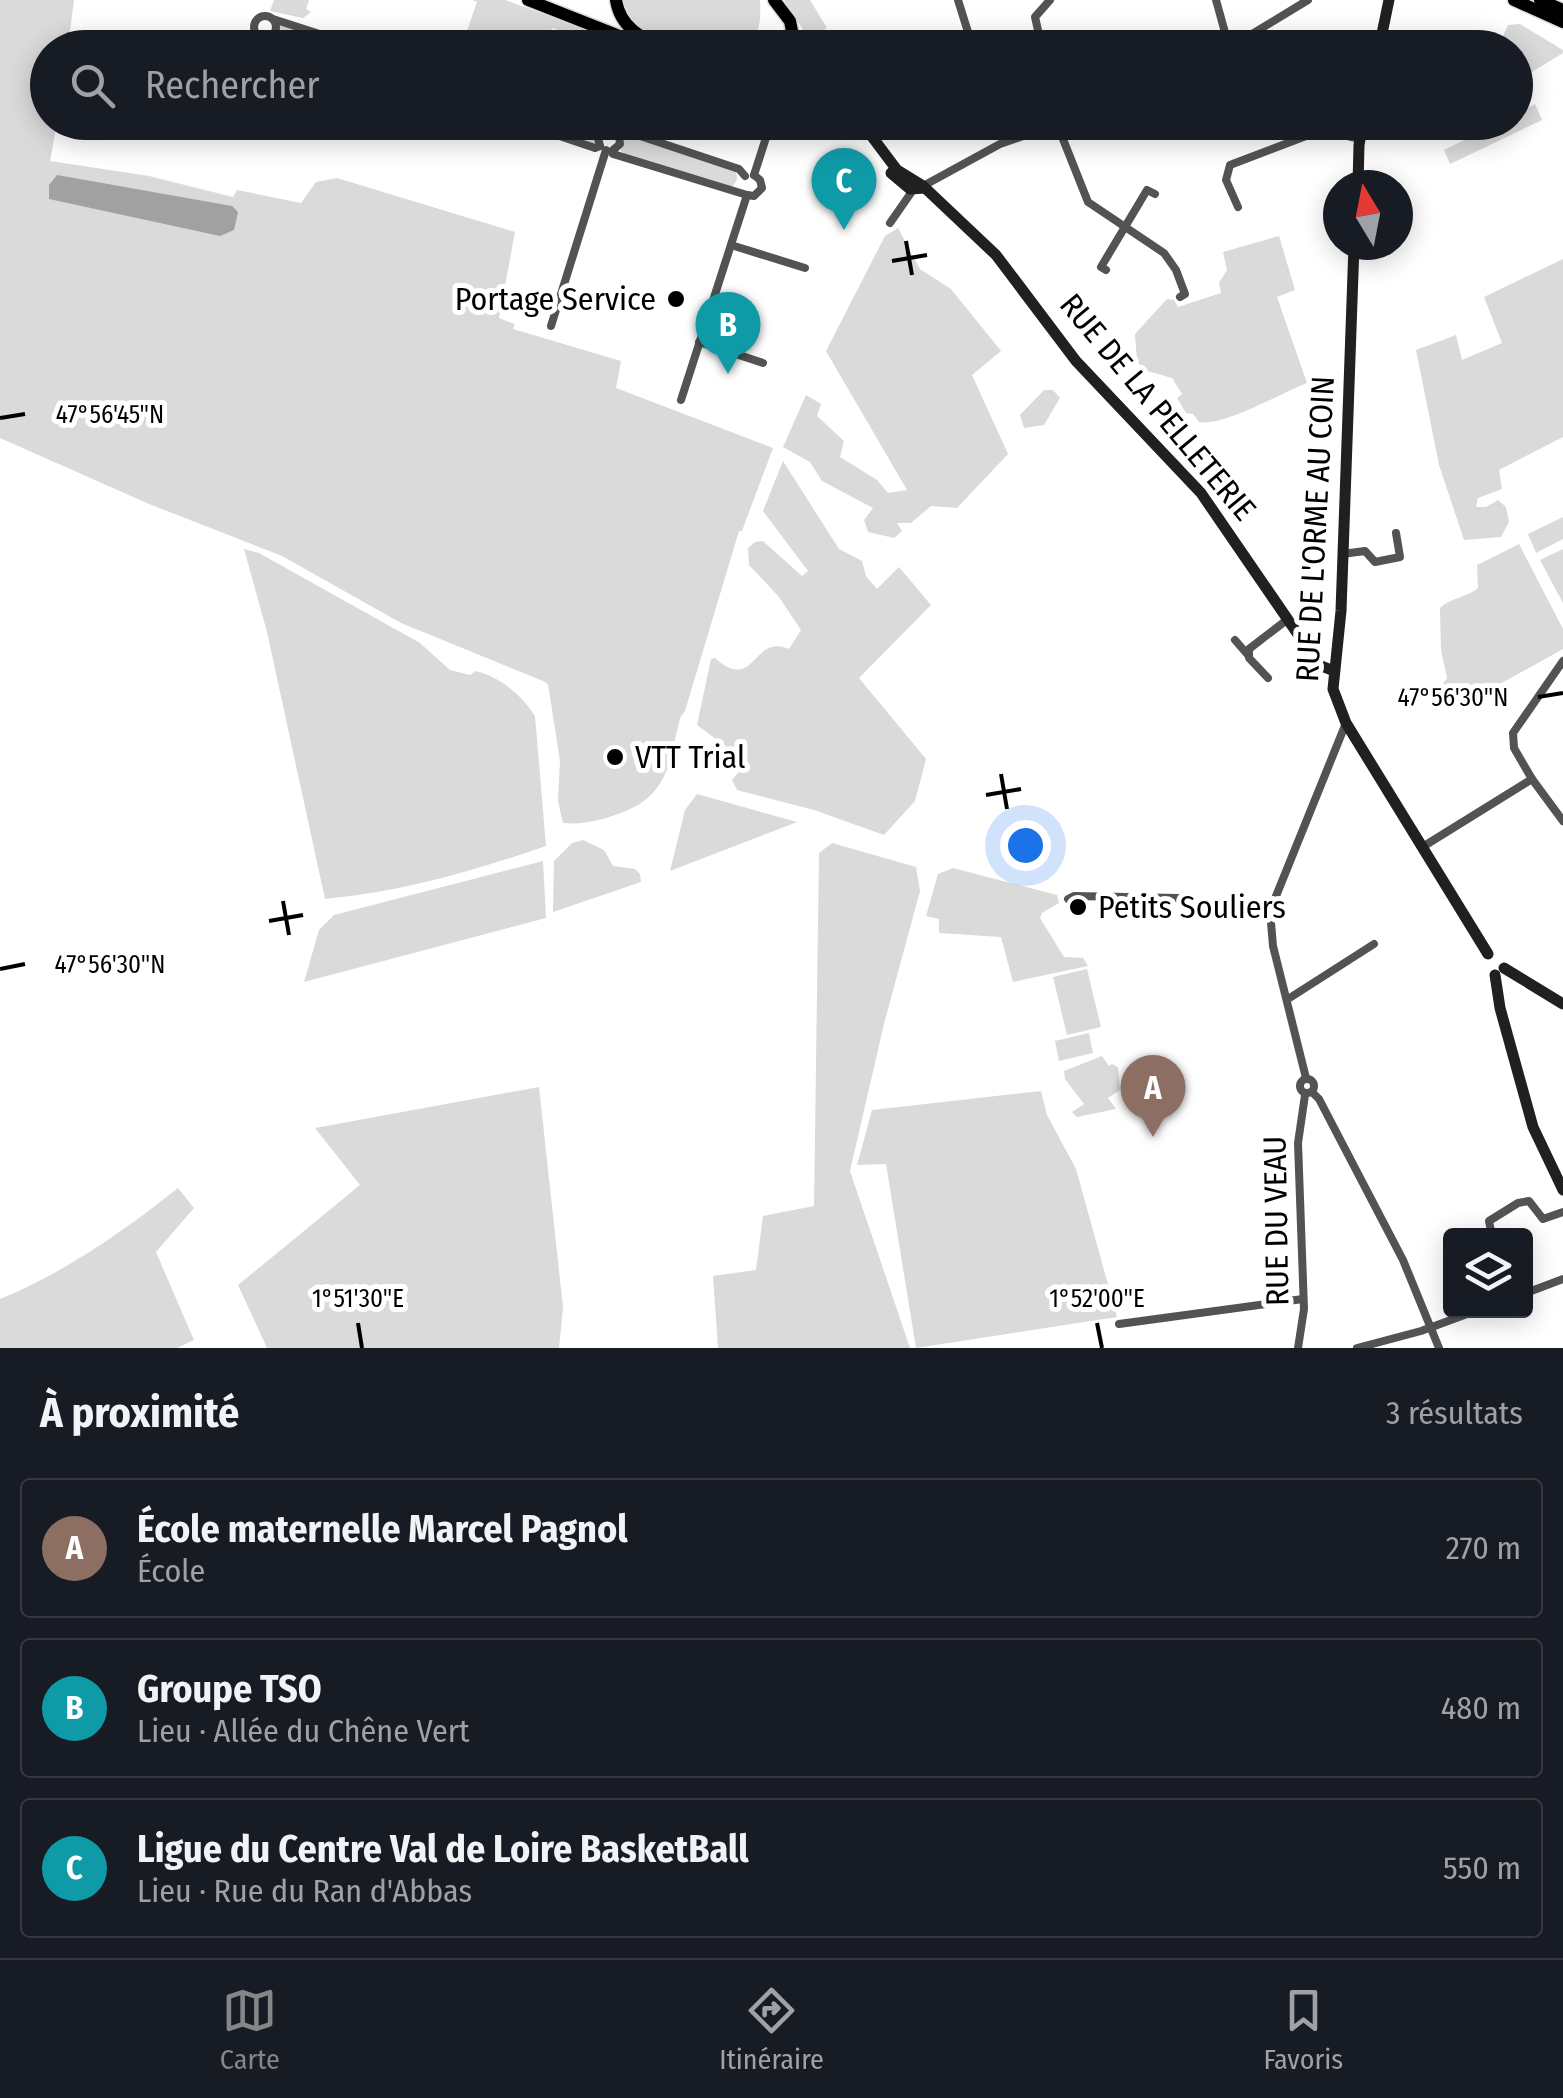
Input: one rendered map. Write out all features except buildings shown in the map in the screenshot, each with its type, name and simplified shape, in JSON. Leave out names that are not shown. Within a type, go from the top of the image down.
[{"type":"main road","points":[[528,0],[604,30]]},
{"type":"main road","points":[[616,0],[619,14],[632,30]]},
{"type":"main road","points":[[774,0],[793,30]]},
{"type":"main road","points":[[1382,30],[1388,0]]},
{"type":"main road","points":[[1514,0],[1563,22]]},
{"type":"main road","points":[[1540,0],[1563,10]]},
{"type":"main road","points":[[783,30],[785,14]]},
{"type":"main road","name":"RUE DE LA PELLETERIE","points":[[872,140],[895,178],[920,188],[996,255],[1076,360],[1201,493],[1319,665],[1334,672]]},
{"type":"main road","points":[[1359,170],[1360,140]]},
{"type":"main road","name":"RUE DE L'ORME AU COIN","points":[[1353,260],[1341,612],[1333,696],[1488,954],[1487,967],[1500,972]]},
{"type":"main road","points":[[1563,1004],[1500,972],[1500,1008],[1534,1127],[1563,1190]]},
{"type":"street","points":[[958,0],[967,30]]},
{"type":"street","points":[[1038,30],[1035,18],[1050,0]]},
{"type":"street","points":[[1216,0],[1224,30]]},
{"type":"street","points":[[1258,30],[1308,0]]},
{"type":"street","points":[[255,30],[257,20],[266,16],[305,30]]},
{"type":"street","points":[[273,20],[275,30]]},
{"type":"street","points":[[571,140],[606,149],[620,144],[620,140]]},
{"type":"street","points":[[599,140],[613,154],[745,194],[757,194],[762,188],[760,180],[739,169],[652,140]]},
{"type":"street","points":[[681,400],[745,194],[740,182],[749,175],[764,140]]},
{"type":"street","points":[[890,223],[920,188],[1012,140]]},
{"type":"street","points":[[1065,140],[1083,195],[1094,208],[1171,261],[1185,294],[1180,297]]},
{"type":"street","points":[[1238,208],[1226,180],[1230,164],[1295,140]]},
{"type":"street","points":[[552,326],[606,149]]},
{"type":"street","points":[[1106,270],[1101,267],[1147,190],[1155,194]]},
{"type":"street","points":[[731,245],[805,268]]},
{"type":"street","points":[[699,342],[763,363]]},
{"type":"street","points":[[1342,554],[1365,551],[1375,562],[1400,556],[1396,533]]},
{"type":"street","points":[[1248,655],[1251,646],[1288,618]]},
{"type":"street","points":[[1235,640],[1268,678]]},
{"type":"street","points":[[1563,662],[1513,733],[1514,748],[1563,821]]},
{"type":"street","points":[[1068,899],[1178,898],[1270,911],[1346,723]]},
{"type":"street","points":[[1424,846],[1532,779]]},
{"type":"street","name":"RUE DU VEAU","points":[[1270,911],[1273,946],[1306,1078],[1301,1083],[1308,1094],[1298,1143],[1304,1298],[1298,1348]]},
{"type":"street","points":[[1288,999],[1374,944]]},
{"type":"street","points":[[1308,1094],[1319,1100],[1395,1244],[1439,1348]]},
{"type":"street","points":[[1490,1228],[1489,1221],[1518,1202],[1528,1202],[1543,1218],[1563,1212]]},
{"type":"street","points":[[1533,1290],[1563,1279]]},
{"type":"street","points":[[1120,1324],[1304,1298]]},
{"type":"street","points":[[1356,1348],[1455,1318]]},
{"type":"shaded area","points":[[0,0],[74,0],[70,30],[30,30],[30,140],[54,140],[50,161],[149,176],[233,197],[237,190],[301,203],[316,182],[337,178],[515,232],[499,318],[515,324],[513,329],[621,361],[616,388],[773,448],[739,531],[670,761],[659,784],[640,804],[626,811],[603,819],[563,823],[558,801],[560,761],[548,684],[401,623],[282,556],[149,504],[0,438]]},
{"type":"shaded area","points":[[274,0],[309,0],[306,9],[311,12],[303,18],[270,11]]},
{"type":"shaded area","points":[[472,0],[505,0],[586,30],[467,30],[477,2]]},
{"type":"shaded area","points":[[622,0],[760,0],[758,30],[640,30],[629,18]]},
{"type":"shaded area","points":[[784,0],[810,0],[827,28],[803,30]]},
{"type":"shaded area","points":[[279,23],[302,30],[279,30]]},
{"type":"shaded area","points":[[1520,24],[1530,30],[1506,30],[1508,25]]},
{"type":"shaded area","points":[[1533,32],[1563,50],[1533,72]]},
{"type":"shaded area","points":[[1533,105],[1542,120],[1533,124]]},
{"type":"shaded area","points":[[640,140],[736,170],[737,180],[732,187],[626,155],[621,151],[623,141]]},
{"type":"shaded area","points":[[1464,140],[1500,140],[1450,164],[1444,150]]},
{"type":"shaded area","points":[[57,175],[232,206],[238,212],[234,230],[220,236],[49,199],[49,185]]},
{"type":"shaded area","points":[[898,228],[920,269],[951,289],[1001,351],[972,375],[1008,454],[957,508],[931,506],[911,523],[897,523],[902,531],[894,538],[868,532],[864,520],[873,508],[822,481],[810,462],[783,447],[806,395],[821,404],[817,416],[844,441],[840,457],[877,480],[888,493],[907,490],[826,351],[885,236]]},
{"type":"shaded area","points":[[1279,236],[1295,290],[1277,297],[1307,383],[1237,414],[1199,422],[1193,414],[1186,413],[1177,398],[1182,394],[1172,378],[1144,370],[1137,361],[1135,334],[1167,299],[1174,300],[1178,307],[1221,293],[1219,283],[1227,270],[1223,252]]},
{"type":"shaded area","points":[[1563,259],[1563,437],[1499,470],[1502,489],[1478,498],[1476,507],[1486,507],[1498,500],[1506,507],[1509,522],[1501,537],[1464,540],[1439,465],[1416,350],[1456,335],[1462,360],[1502,343],[1484,297]]},
{"type":"shaded area","points":[[1044,390],[1053,390],[1060,398],[1044,425],[1024,428],[1020,415]]},
{"type":"shaded area","points":[[783,461],[839,549],[862,561],[866,576],[877,589],[899,567],[931,605],[859,678],[926,759],[915,801],[884,835],[814,810],[737,790],[732,780],[747,762],[697,725],[711,659],[739,670],[768,649],[789,649],[801,630],[779,597],[749,565],[748,548],[763,541],[802,576],[808,571],[763,511]]},
{"type":"shaded area","points":[[1563,517],[1563,539],[1536,553],[1528,534]]},
{"type":"shaded area","points":[[1519,544],[1563,629],[1563,649],[1453,710],[1442,685],[1447,678],[1441,650],[1440,608],[1478,588],[1477,565]]},
{"type":"shaded area","points":[[244,549],[259,553],[420,643],[450,670],[485,674],[517,694],[535,716],[546,846],[437,879],[325,899],[267,632]]},
{"type":"shaded area","points":[[1563,549],[1563,603],[1540,560]]},
{"type":"shaded area","points":[[697,794],[797,822],[670,871],[685,810]]},
{"type":"shaded area","points":[[583,840],[604,850],[613,866],[635,869],[641,882],[553,912],[554,861],[572,843]]},
{"type":"shaded area","points":[[832,843],[916,867],[920,891],[850,1171],[910,1348],[718,1348],[713,1276],[756,1270],[763,1216],[814,1206],[819,853]]},
{"type":"shaded area","points":[[543,861],[546,918],[304,982],[319,930],[334,915]]},
{"type":"shaded area","points":[[953,868],[1057,895],[1059,903],[1040,918],[1064,957],[1083,958],[1088,966],[1013,982],[1001,937],[939,933],[939,919],[926,916],[938,874]]},
{"type":"shaded area","points":[[1087,969],[1101,1027],[1067,1035],[1053,977]]},
{"type":"shaded area","points":[[1089,1033],[1093,1053],[1059,1061],[1055,1041]]},
{"type":"shaded area","points":[[1102,1056],[1109,1066],[1118,1067],[1120,1090],[1108,1098],[1116,1109],[1077,1117],[1072,1112],[1084,1104],[1065,1079],[1064,1071]]},
{"type":"shaded area","points":[[539,1087],[563,1307],[559,1348],[267,1348],[238,1285],[360,1185],[315,1128]]},
{"type":"shaded area","points":[[1041,1091],[1047,1115],[1076,1169],[1117,1317],[916,1348],[886,1164],[857,1165],[872,1110]]},
{"type":"shaded area","points":[[178,1188],[194,1208],[156,1252],[194,1340],[177,1348],[0,1348],[0,1299],[93,1250]]},
{"type":"place","name":"Ligue du Centre Val de Loire BasketBall","points":[[844,230]]},
{"type":"place","name":"Portage Service","points":[[676,299]]},
{"type":"place","name":"Groupe TSO","points":[[728,374]]},
{"type":"place","name":"VTT Trial","points":[[615,757]]},
{"type":"place","name":"Petits Souliers","points":[[1078,907]]},
{"type":"place","name":"École maternelle Marcel Pagnol","points":[[1153,1137]]}]
